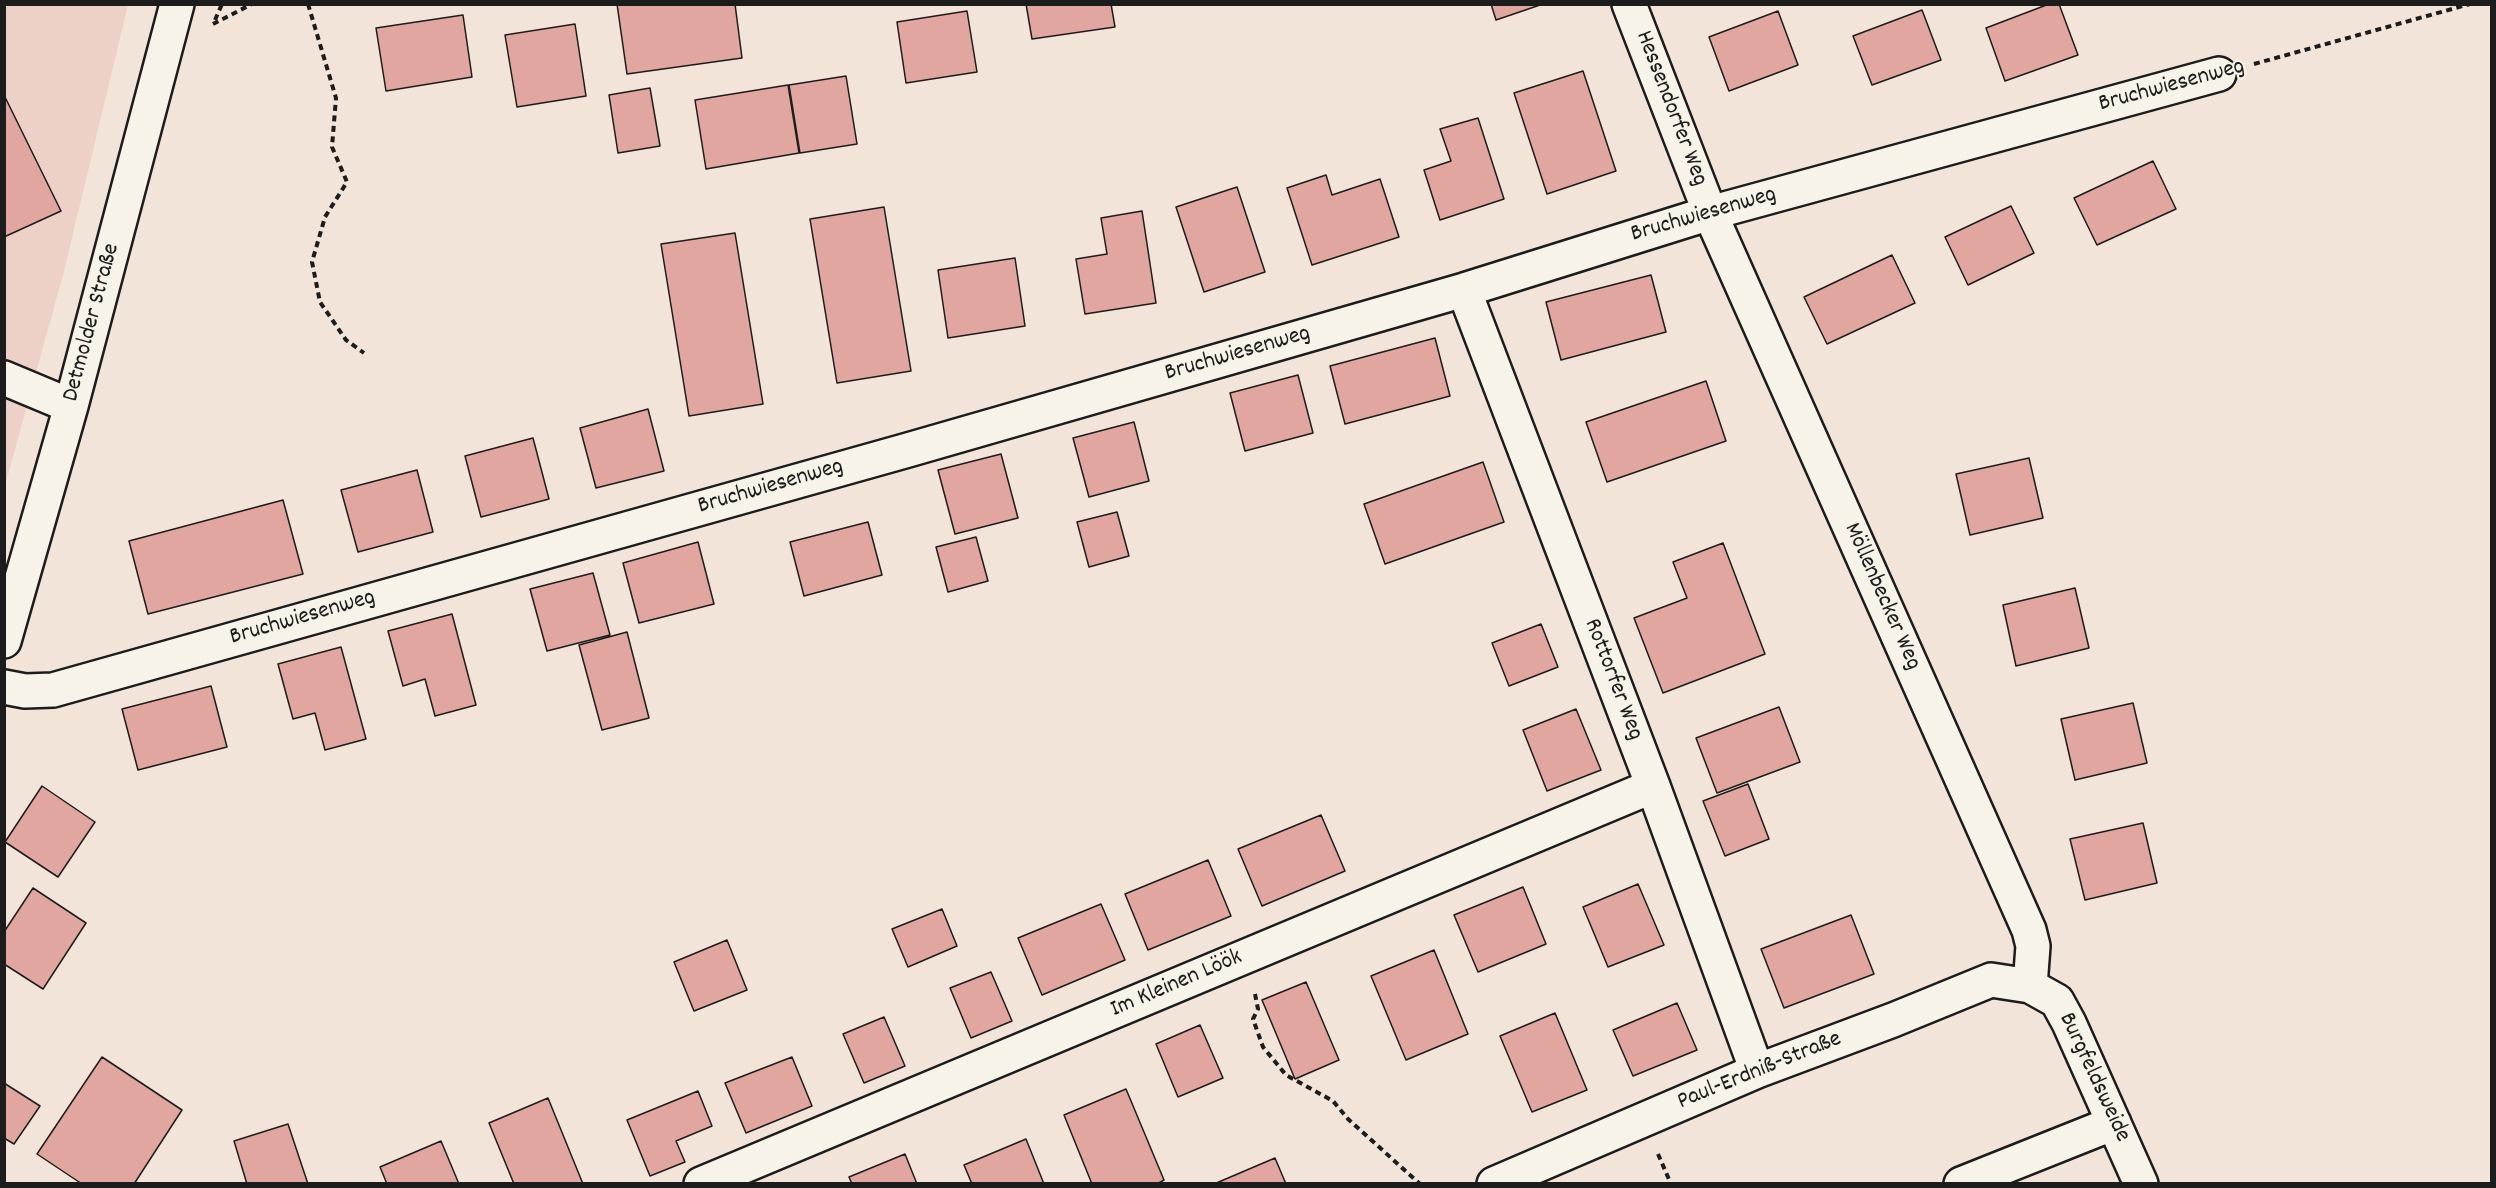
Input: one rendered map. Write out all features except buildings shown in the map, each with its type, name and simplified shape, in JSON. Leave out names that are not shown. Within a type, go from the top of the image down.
[{"type":"street","name":"Detmolder Straße","points":[[4,641],[71,406],[177,4]]},
{"type":"street","name":"Hessendorfer Weg","points":[[1629,4],[1710,213]]},
{"type":"street","name":"Bruchwiesenweg","points":[[4,687],[25,691],[53,690],[919,447],[1464,290],[1710,213],[2219,74]]},
{"type":"street","name":"Möllenbecker Weg","points":[[1710,213],[2029,930],[2033,946],[2030,986]]},
{"type":"street","name":"Rottorfer Weg","points":[[1464,290],[1653,786],[1757,1071]]},
{"type":"street","points":[[4,378],[71,406]]},
{"type":"street","name":"Im Kleinen Löök","points":[[701,1184],[1653,786]]},
{"type":"street","name":"Paul-Erdniß-Straße","points":[[1494,1184],[1757,1071],[1991,980],[2030,986]]},
{"type":"street","name":"Burgfeldsweide","points":[[2030,986],[2057,1001],[2141,1184]]},
{"type":"street","points":[[1961,1184],[2114,1123]]},
{"type":"path","points":[[213,24],[252,4]]},
{"type":"path","points":[[308,4],[336,98],[332,147],[347,182],[325,217],[312,262],[320,302],[346,340],[364,352]]},
{"type":"path","name":"Bruchwiesenweg","points":[[2219,74],[2470,4]]},
{"type":"path","points":[[1245,956],[1257,1009],[1253,1019],[1263,1047],[1286,1075],[1333,1101],[1348,1119],[1420,1184]]},
{"type":"shaded area","points":[[5,5],[128,5],[64,271],[5,486]]}]
